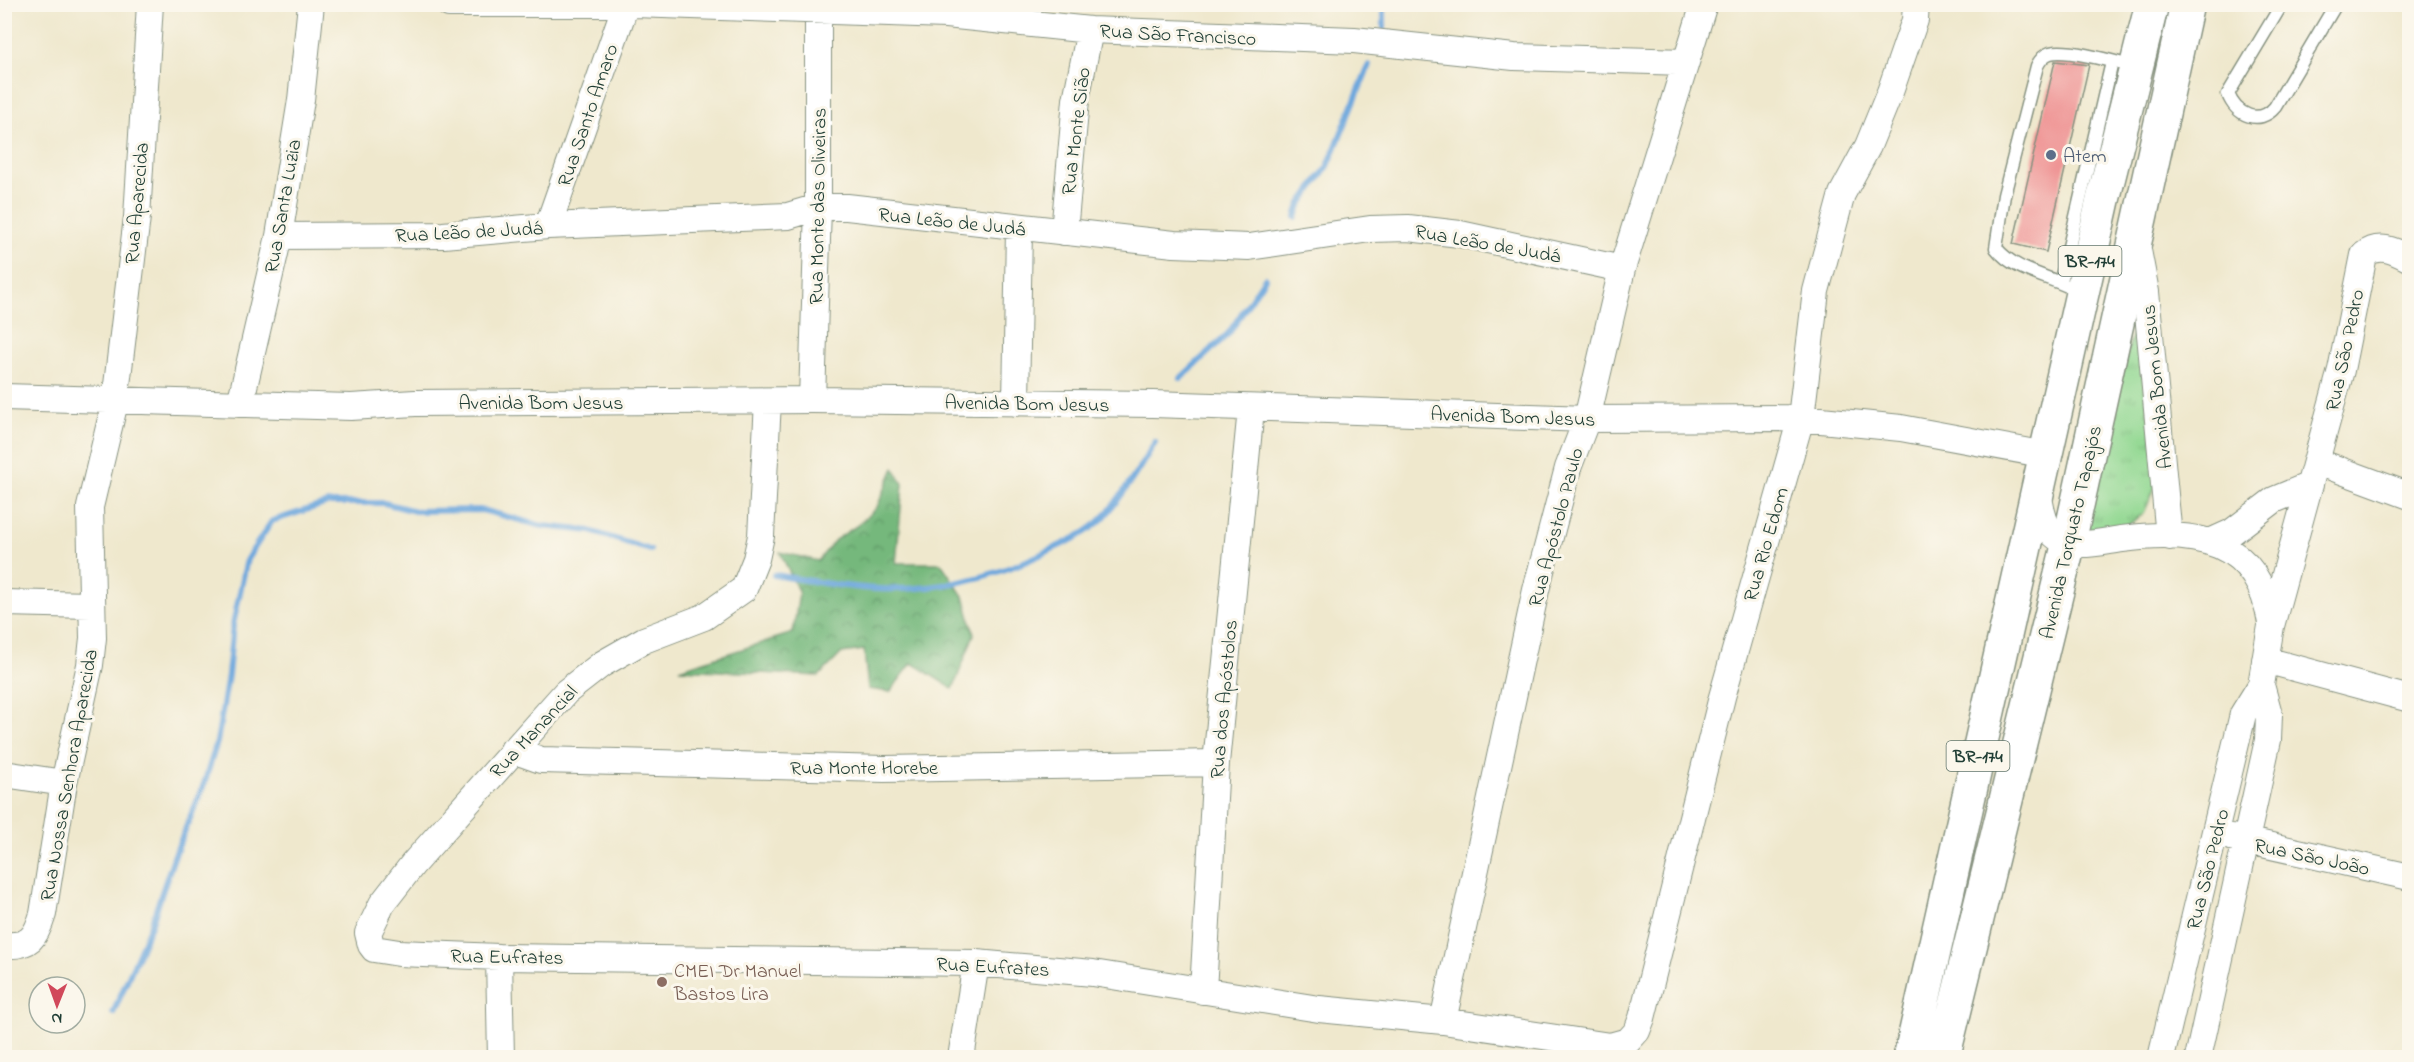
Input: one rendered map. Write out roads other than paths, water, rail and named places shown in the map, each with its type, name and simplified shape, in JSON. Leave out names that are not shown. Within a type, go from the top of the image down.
[{"type":"highway","name":"Avenida Torquato Tapajós","points":[[1910,1058],[2047,455],[2072,288],[2103,200],[2125,65],[2152,4]]},
{"type":"highway","name":"Avenida Torquato Tapajós","points":[[1943,1058],[2069,542],[2187,4]]},
{"type":"street","name":"Rua Aparecida","points":[[115,402],[137,217],[150,4]]},
{"type":"street","name":"Rua Santa Luzia","points":[[240,405],[279,236],[301,100],[311,4]]},
{"type":"street","points":[[449,4],[613,4]]},
{"type":"street","name":"Rua Santo Amaro","points":[[548,226],[626,4]]},
{"type":"street","name":"Rua São Francisco","points":[[634,4],[818,11],[946,10],[1090,30],[1354,40],[1514,57],[1685,62]]},
{"type":"street","name":"Rua Apóstolo Paulo","points":[[1443,1021],[1536,590],[1568,468],[1587,419],[1622,269],[1704,4]]},
{"type":"street","name":"Rua Rio Edom","points":[[1582,1044],[1610,1046],[1628,1041],[1637,1031],[1719,708],[1801,418],[1816,291],[1842,194],[1868,146],[1890,93],[1915,20],[1916,4]]},
{"type":"street","name":"Rua Monte das Oliveiras","points":[[812,400],[818,207],[818,11]]},
{"type":"street","name":"Rua Monte Sião","points":[[1064,232],[1076,100],[1090,30]]},
{"type":"street","name":"Rua Leão de Judá","points":[[279,236],[443,235],[548,226],[788,216],[818,207],[847,207],[1174,244],[1249,247],[1370,229],[1408,228],[1460,234],[1622,269]]},
{"type":"street","points":[[1016,403],[1019,228]]},
{"type":"street","name":"Avenida Bom Jesus","points":[[2136,237],[2146,292],[2169,537]]},
{"type":"street","name":"Rua São Pedro","points":[[2198,1058],[2247,842],[2270,728],[2261,685],[2271,626],[2341,370],[2364,255],[2372,249],[2381,247],[2405,256]]},
{"type":"street","name":"Avenida Bom Jesus","points":[[4,397],[115,402],[351,407],[415,403],[812,400],[1153,404],[1587,419],[1801,418],[1901,428],[2047,455]]},
{"type":"street","name":"Rua Manancial","points":[[399,953],[380,951],[370,945],[368,933],[377,914],[413,864],[566,692],[602,664],[644,640],[704,618],[744,589],[756,560],[761,536],[768,401]]},
{"type":"street","name":"Rua Nossa Senhora Aparecida","points":[[4,945],[19,946],[30,940],[38,929],[51,878],[64,783],[90,665],[93,638],[90,507],[115,402]]},
{"type":"street","name":"Rua dos Apóstolos","points":[[1203,991],[1216,763],[1251,409]]},
{"type":"street","points":[[2212,541],[2232,532],[2314,473],[2409,496]]},
{"type":"street","points":[[2038,494],[2049,529],[2069,542],[2080,545],[2147,536],[2212,541],[2246,561],[2254,572],[2268,602],[2271,626]]},
{"type":"street","points":[[4,603],[91,605]]},
{"type":"street","points":[[2265,660],[2409,699]]},
{"type":"street","name":"Rua São Pedro","points":[[2161,1058],[2242,714],[2261,685]]},
{"type":"street","name":"Rua Monte Horebe","points":[[513,750],[541,760],[884,769],[1216,763]]},
{"type":"street","points":[[4,774],[64,783]]},
{"type":"street","name":"Rua São João","points":[[2216,832],[2247,842],[2409,877]]},
{"type":"street","name":"Rua Eufrates","points":[[399,953],[499,957],[976,963],[1093,974],[1319,1009],[1443,1021],[1582,1044]]},
{"type":"street","points":[[499,957],[501,1058]]},
{"type":"street","points":[[961,1058],[976,963]]},
{"type":"lane","points":[[2282,4],[2228,94],[2231,103],[2243,113],[2259,119],[2267,117],[2275,107],[2336,4]]},
{"type":"lane","points":[[2072,288],[2006,261],[1996,248],[2010,166],[2037,66],[2042,58],[2050,53],[2125,65]]},
{"type":"waterway","points":[[1384,4],[1384,28]]},
{"type":"waterway","points":[[1296,217],[1300,205],[1328,166],[1369,65]]},
{"type":"waterway","points":[[1181,378],[1229,333],[1265,278]]},
{"type":"waterway","points":[[774,575],[852,587],[900,589],[945,585],[1009,568],[1086,532],[1104,517],[1138,471],[1155,442]]},
{"type":"waterway","points":[[113,1013],[151,925],[174,857],[204,784],[217,742],[228,675],[233,625],[247,559],[272,521],[328,503],[384,503],[415,511],[482,510],[542,526],[590,531],[650,550]]},
{"type":"place","name":"Atem","points":[[2051,155]]},
{"type":"place","name":"CMEI Dr Manuel Bastos Lira","points":[[662,982]]}]
